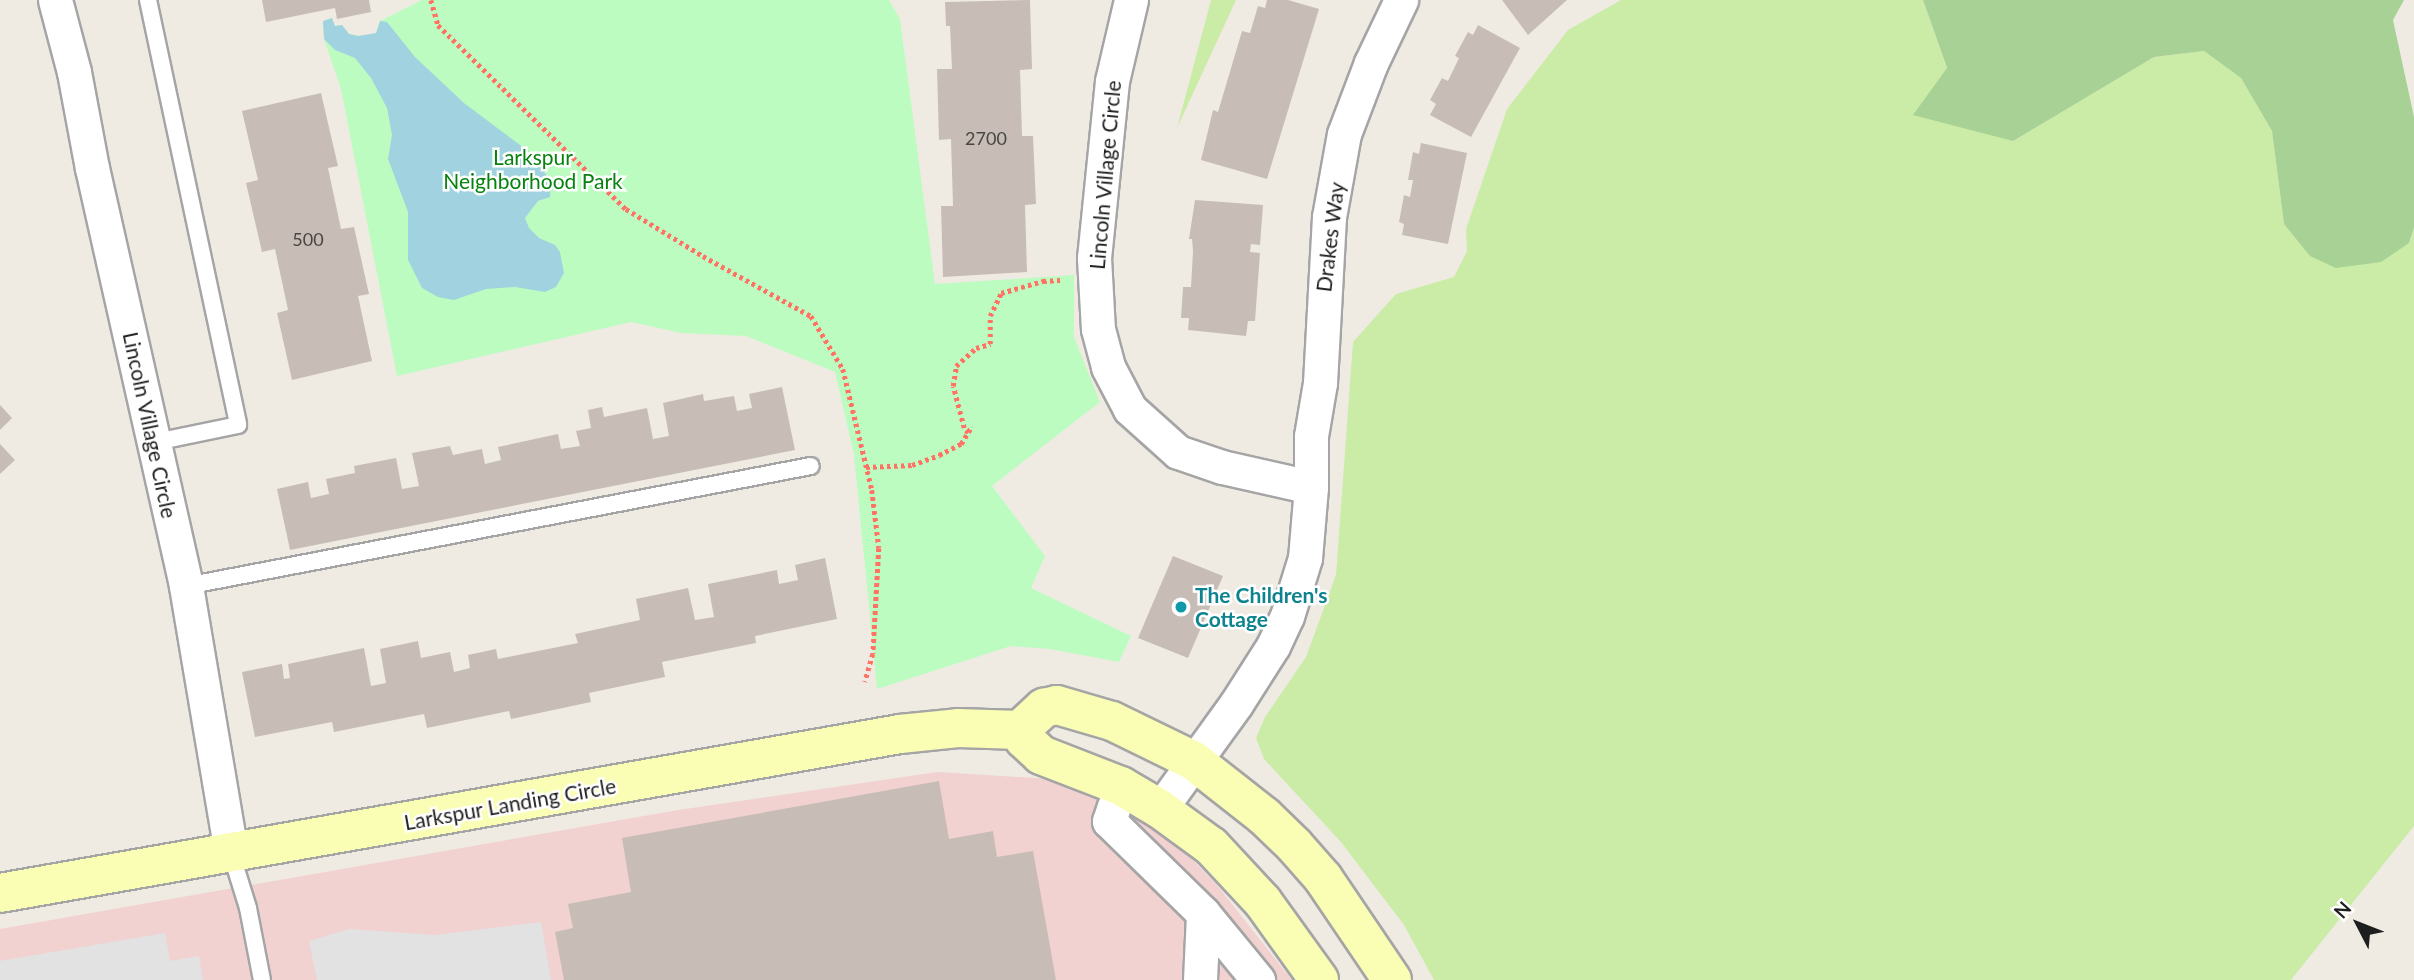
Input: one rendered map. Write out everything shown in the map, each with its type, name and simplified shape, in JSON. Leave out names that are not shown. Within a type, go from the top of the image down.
[{"type":"main road","points":[[1319,980],[1290,936],[1237,872],[1202,839],[1160,809],[1121,786],[1041,755],[1024,739],[1020,730],[1044,708],[1057,705],[1112,721],[1195,761],[1264,816],[1316,870],[1392,980]]},
{"type":"main road","name":"Larkspur Landing Circle","points":[[0,893],[900,734],[958,728],[1020,730]]},
{"type":"street","name":"Lincoln Village Circle","points":[[57,0],[186,586],[231,853]]},
{"type":"street","name":"Lincoln Village Circle","points":[[1131,0],[1112,81],[1094,258],[1098,329],[1108,367],[1130,409],[1178,452],[1222,467],[1311,486]]},
{"type":"street","name":"Drakes Way","points":[[1311,486],[1311,436],[1320,383],[1322,302],[1329,217],[1344,134],[1371,63],[1401,0]]},
{"type":"street","points":[[1160,809],[1255,676],[1287,616],[1305,558],[1311,486]]},
{"type":"street","points":[[1114,806],[1109,821],[1203,913],[1258,980]]},
{"type":"street","points":[[1200,980],[1203,913]]},
{"type":"lane","points":[[148,0],[238,425],[156,442]]},
{"type":"lane","points":[[186,586],[811,466]]},
{"type":"lane","points":[[231,853],[248,908],[261,980]]},
{"type":"path","points":[[431,0],[439,25],[626,209],[811,316],[844,369],[866,467],[879,548],[873,654],[865,682]]},
{"type":"path","points":[[968,433],[964,428],[953,386],[956,366],[976,348],[990,344],[990,316],[1001,293],[1044,281],[1061,280],[1070,290],[1097,290]]},
{"type":"path","points":[[866,467],[912,465],[961,444],[972,426]]},
{"type":"shaded area","points":[[937,772],[1052,779],[1128,808],[1188,855],[1217,885],[1292,980],[0,980],[0,929],[678,810]]},
{"type":"shaded area","points":[[541,922],[551,980],[317,980],[309,941],[349,929],[435,935]]},
{"type":"shaded area","points":[[165,933],[170,961],[199,956],[203,980],[0,980],[0,961]]},
{"type":"green space","name":"Larkspur Neighborhood Park","points":[[422,0],[889,0],[900,19],[935,284],[1074,275],[1074,337],[1100,402],[992,486],[1045,556],[1031,588],[1131,636],[1119,662],[1050,649],[1011,646],[877,689],[854,455],[835,372],[746,336],[681,333],[631,322],[397,376],[341,89],[324,39],[323,21],[332,18],[335,26],[342,25],[349,34],[367,37],[376,33],[380,21]]},
{"type":"green space","points":[[1211,0],[1236,0],[1177,128]]},
{"type":"green space","points":[[1621,0],[1923,0],[1947,69],[2013,141],[2154,57],[2204,51],[2241,78],[2272,131],[2284,224],[2409,244],[2414,228],[2414,826],[2291,980],[1434,980],[1404,925],[1341,842],[1264,759],[1256,738],[1265,717],[1306,657],[1336,575],[1353,342],[1396,294],[1454,277],[1467,251],[1466,229],[1507,109],[1568,30]]},
{"type":"green space","points":[[1923,0],[2404,0],[2393,20],[2414,117],[2414,228],[2409,243],[2381,262],[2336,268],[2310,256],[2284,224],[2272,131],[2241,78],[2204,51],[2154,57],[2013,141],[1913,115],[1947,68]]},
{"type":"water","points":[[332,18],[335,26],[342,25],[349,34],[358,36],[376,33],[380,21],[387,22],[415,57],[464,103],[532,154],[551,182],[550,197],[538,201],[525,218],[529,228],[539,238],[555,245],[560,252],[564,273],[556,287],[545,292],[515,287],[486,289],[454,300],[438,297],[422,288],[408,260],[408,212],[388,159],[392,135],[387,108],[371,78],[355,58],[335,50],[324,39],[323,21]]},
{"type":"building","points":[[262,0],[369,0],[371,12],[337,19],[335,8],[266,22]]},
{"type":"building","points":[[1030,0],[1032,69],[1020,70],[1022,136],[1033,136],[1036,204],[1025,205],[1027,272],[943,277],[941,206],[953,206],[951,139],[939,140],[937,69],[952,69],[950,26],[946,26],[945,2]]},
{"type":"building","points":[[1267,0],[1288,0],[1319,9],[1267,179],[1201,160],[1213,110],[1218,112],[1242,31],[1250,33],[1258,6],[1265,8]]},
{"type":"building","points":[[1502,0],[1567,0],[1528,35]]},
{"type":"building","points":[[1478,25],[1520,48],[1471,137],[1430,115],[1436,104],[1430,100],[1442,78],[1448,81],[1459,58],[1455,56],[1468,32],[1473,35]]},
{"type":"building","points":[[321,93],[338,166],[328,168],[341,229],[354,227],[369,294],[358,296],[372,361],[292,380],[277,313],[288,310],[275,249],[262,252],[246,183],[258,180],[242,111]]},
{"type":"building","points":[[1421,143],[1467,153],[1448,244],[1402,235],[1404,224],[1399,222],[1404,195],[1410,197],[1413,180],[1408,180],[1413,152],[1419,154]]},
{"type":"building","points":[[1195,200],[1263,205],[1260,245],[1251,244],[1250,252],[1260,253],[1255,321],[1248,321],[1246,336],[1188,330],[1189,318],[1181,318],[1183,287],[1191,287],[1193,251],[1192,239],[1189,239]]},
{"type":"building","points":[[782,387],[795,450],[290,550],[277,489],[308,482],[311,498],[329,494],[326,479],[355,473],[354,466],[396,458],[402,489],[419,486],[412,453],[450,446],[453,455],[482,449],[485,464],[501,460],[498,447],[558,434],[561,449],[580,446],[576,431],[591,428],[588,410],[602,407],[604,417],[647,408],[653,439],[669,436],[663,403],[703,394],[704,401],[734,396],[737,411],[752,408],[749,394]]},
{"type":"building","points":[[0,405],[12,418],[0,430]]},
{"type":"building","points":[[0,444],[15,460],[0,474]]},
{"type":"building","name":"The Children's Cottage","points":[[1173,556],[1223,576],[1188,658],[1138,638]]},
{"type":"building","points":[[825,558],[837,619],[755,636],[756,643],[662,662],[665,677],[589,693],[591,702],[511,719],[509,711],[427,728],[424,714],[334,732],[332,722],[255,737],[242,672],[282,664],[284,679],[290,678],[288,664],[364,648],[371,686],[386,683],[380,649],[418,641],[421,658],[450,652],[454,672],[470,668],[468,655],[496,649],[498,659],[578,643],[575,634],[640,620],[636,599],[688,588],[695,620],[714,617],[708,584],[777,570],[779,584],[798,580],[795,565]]},
{"type":"building","points":[[939,781],[949,839],[993,831],[997,857],[1033,851],[1056,980],[564,980],[555,932],[573,928],[568,904],[631,892],[622,838]]},
{"type":"place","name":"The Children's Cottage","points":[[1181,607]]}]
